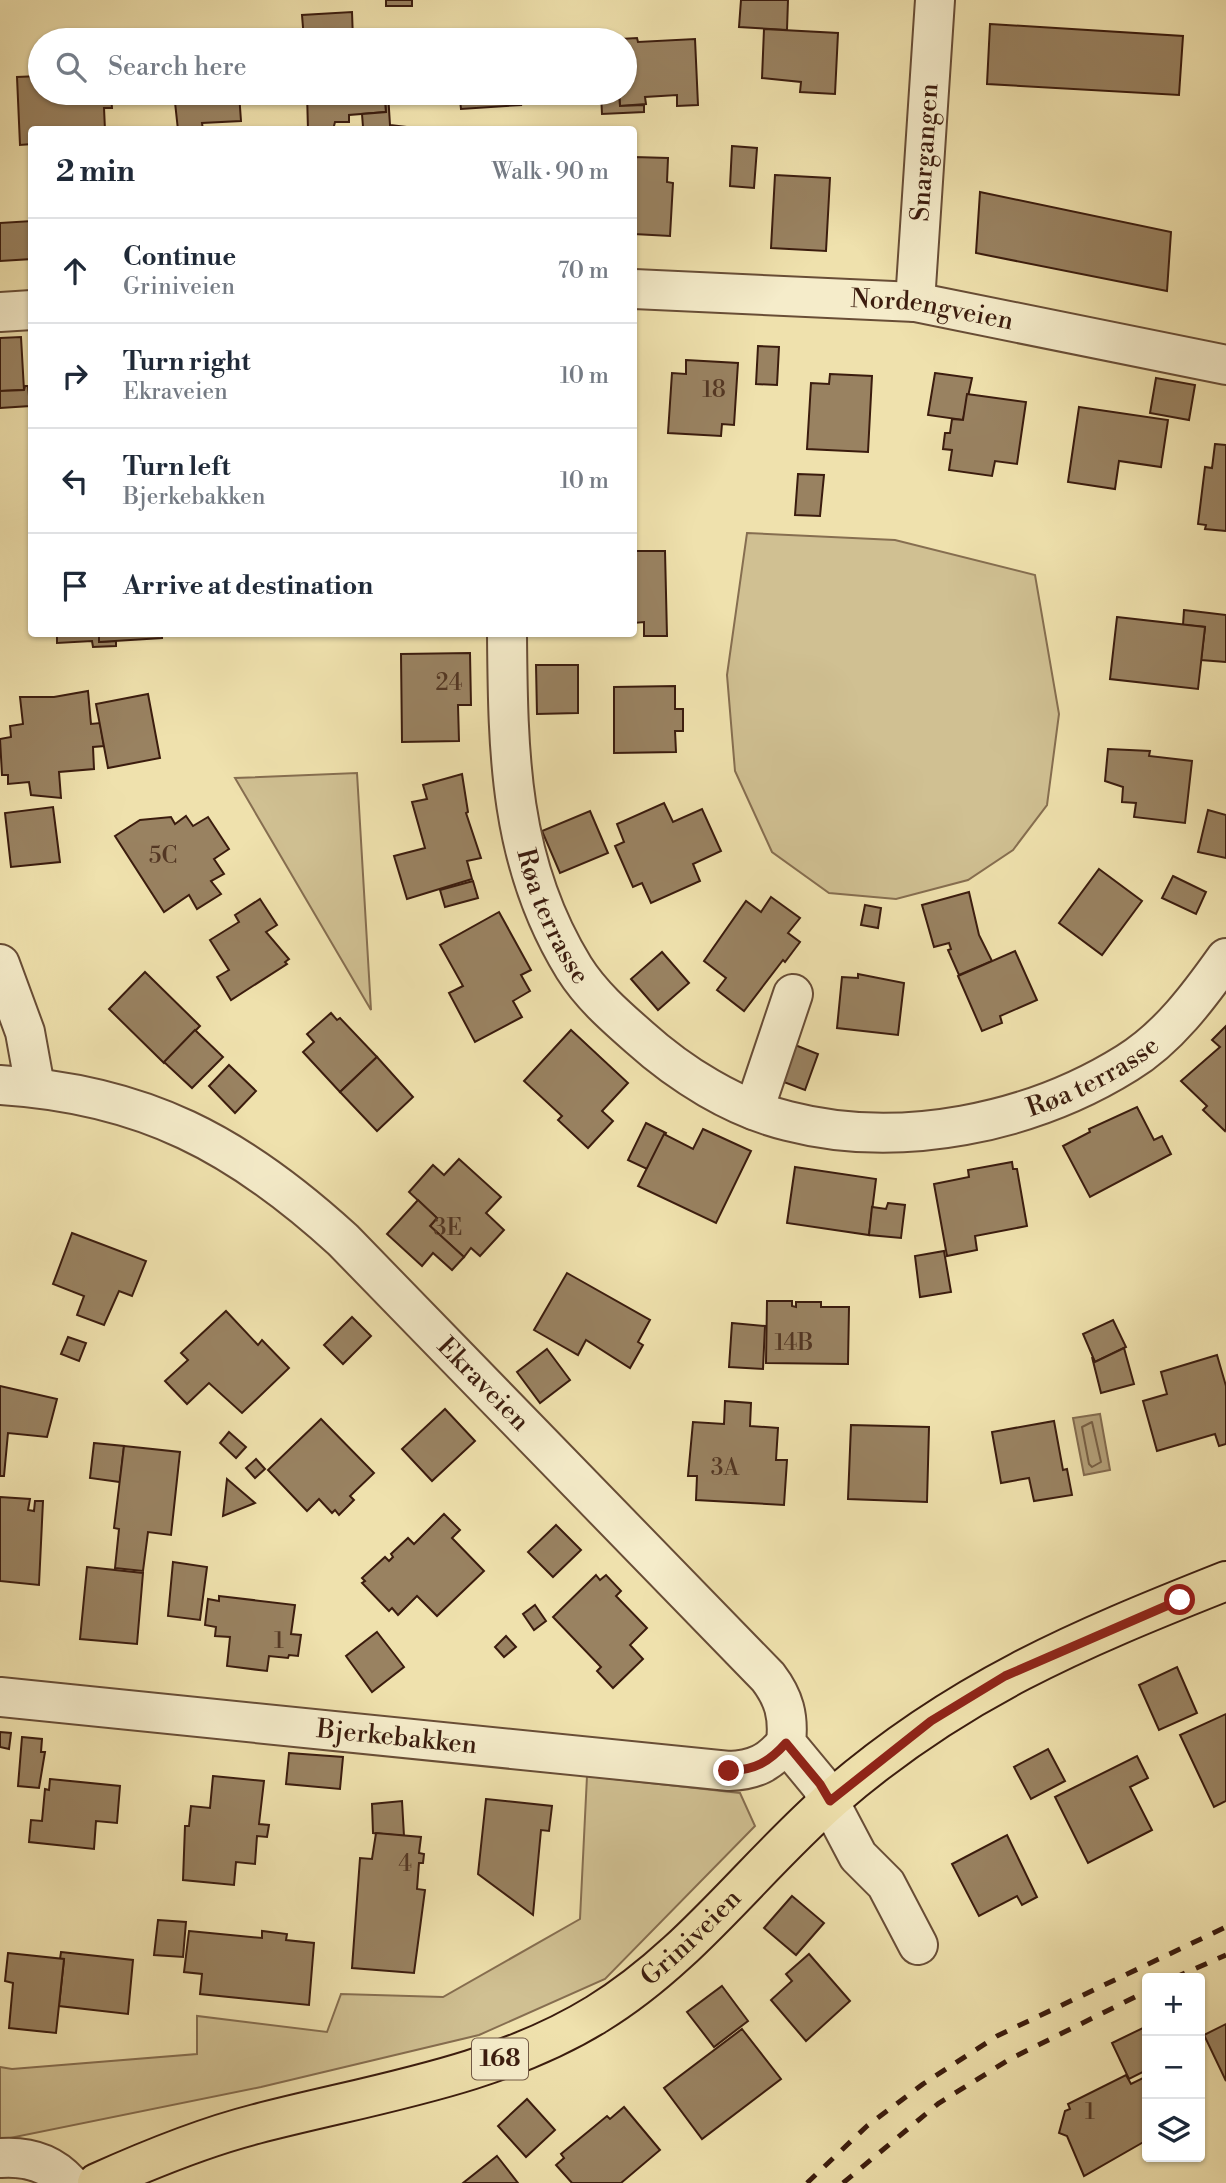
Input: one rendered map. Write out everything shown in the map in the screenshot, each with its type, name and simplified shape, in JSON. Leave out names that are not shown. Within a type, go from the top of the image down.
[{"type":"main road","name":"Griniveien","points":[[97,2183],[169,2152],[211,2138],[485,2065],[568,2031],[597,2015],[655,1972],[830,1801],[931,1721],[1005,1676],[1091,1636],[1226,1581]]},
{"type":"street","name":"Snargangen","points":[[915,302],[935,0]]},
{"type":"street","name":"Nordengveien","points":[[637,289],[915,302],[1226,365]]},
{"type":"street","points":[[0,312],[28,310]]},
{"type":"street","name":"Røa terrasse","points":[[507,637],[512,781],[519,835],[532,882],[551,928],[575,970],[603,1005],[659,1055],[709,1087],[754,1110],[789,1122],[865,1131],[916,1131],[1014,1113],[1061,1098],[1129,1062],[1169,1029],[1202,992],[1226,958]]},
{"type":"street","name":"Ekraveien","points":[[0,964],[25,1032],[17,1086],[116,1102],[203,1136],[238,1155],[309,1208],[376,1272],[768,1677],[785,1707],[788,1724],[786,1743]]},
{"type":"street","points":[[754,1110],[793,994]]},
{"type":"street","name":"Bjerkebakken","points":[[0,1697],[729,1771],[746,1770],[764,1764],[786,1743]]},
{"type":"street","points":[[786,1743],[820,1784],[858,1856],[886,1884],[918,1945]]},
{"type":"street","points":[[0,2158],[35,2161],[53,2168],[69,2183]]},
{"type":"shaded area","points":[[747,533],[895,540],[1035,575],[1059,714],[1047,805],[1013,850],[968,880],[896,899],[829,893],[772,852],[735,771],[727,675]]},
{"type":"shaded area","points":[[357,773],[371,1010],[235,778]]},
{"type":"shaded area","points":[[587,1776],[740,1793],[755,1826],[605,1979],[479,2035],[261,2087],[0,2140],[0,2067],[12,2069],[197,2054],[197,2016],[327,2032],[341,1994],[443,1997],[580,1919]]},
{"type":"water","points":[[1100,1414],[1110,1470],[1084,1475],[1073,1418]]},
{"type":"building","points":[[386,0],[412,0],[412,6],[386,6]]},
{"type":"building","points":[[741,0],[788,0],[787,30],[739,27]]},
{"type":"building","points":[[352,12],[353,28],[303,28],[302,15]]},
{"type":"building","points":[[990,24],[1183,36],[1179,95],[987,84]]},
{"type":"building","points":[[764,29],[838,33],[835,94],[800,92],[801,82],[762,78]]},
{"type":"building","points":[[637,38],[638,42],[695,39],[698,105],[677,106],[677,95],[645,97],[646,104],[637,105]]},
{"type":"building","points":[[17,77],[28,77],[28,105],[112,105],[112,108],[104,108],[105,126],[28,126],[28,144],[20,145]]},
{"type":"building","points":[[175,105],[240,105],[241,121],[178,126]]},
{"type":"building","points":[[307,105],[386,105],[386,112],[349,115],[349,122],[335,122],[334,126],[308,126]]},
{"type":"building","points":[[386,105],[389,105],[390,125],[398,126],[363,126],[362,114],[386,112]]},
{"type":"building","points":[[461,105],[521,105],[461,109]]},
{"type":"building","points":[[602,105],[644,105],[644,112],[602,114]]},
{"type":"building","points":[[732,146],[757,148],[754,188],[730,186]]},
{"type":"building","points":[[637,157],[668,158],[667,182],[673,183],[670,236],[637,234]]},
{"type":"building","points":[[775,175],[830,178],[826,251],[771,248]]},
{"type":"building","points":[[980,192],[1171,232],[1167,291],[976,253]]},
{"type":"building","points":[[28,221],[28,259],[0,261],[0,223]]},
{"type":"building","points":[[21,337],[24,390],[0,391],[0,338]]},
{"type":"building","points":[[758,346],[779,347],[777,385],[756,384]]},
{"type":"building","points":[[686,360],[738,363],[734,425],[722,424],[721,436],[668,433],[672,373],[686,374]]},
{"type":"building","points":[[935,373],[972,378],[963,420],[928,415]]},
{"type":"building","points":[[830,374],[872,376],[868,452],[807,449],[811,383],[829,384]]},
{"type":"building","points":[[1156,378],[1195,385],[1189,420],[1150,413]]},
{"type":"building","points":[[25,386],[28,386],[28,406],[0,408],[0,391],[24,390]]},
{"type":"building","points":[[967,394],[1026,402],[1017,464],[995,461],[992,476],[949,470],[952,450],[943,449],[945,433],[950,433],[952,419],[963,420]]},
{"type":"building","points":[[1079,407],[1168,420],[1161,467],[1119,461],[1115,489],[1068,482]]},
{"type":"building","points":[[1215,444],[1226,445],[1226,531],[1205,529],[1206,525],[1198,524],[1205,467],[1212,468]]},
{"type":"building","points":[[798,474],[824,475],[820,516],[795,515]]},
{"type":"building","points":[[637,551],[665,551],[667,636],[644,636],[644,622],[637,623]]},
{"type":"building","points":[[1184,610],[1226,615],[1226,662],[1201,660],[1205,627],[1183,625]]},
{"type":"building","points":[[1117,617],[1205,627],[1198,689],[1110,679]]},
{"type":"building","points":[[57,637],[99,637],[99,642],[116,641],[116,646],[93,647],[92,641],[57,643]]},
{"type":"building","points":[[99,637],[162,637],[162,638],[99,642]]},
{"type":"building","points":[[470,653],[471,705],[458,705],[459,741],[402,742],[401,654]]},
{"type":"building","points":[[536,665],[578,665],[578,713],[537,714]]},
{"type":"building","points":[[675,686],[675,709],[683,709],[683,731],[675,731],[676,752],[614,753],[614,687]]},
{"type":"building","points":[[88,691],[91,724],[100,723],[104,746],[93,747],[94,769],[59,772],[61,798],[31,795],[29,782],[8,784],[8,775],[2,775],[0,739],[11,737],[10,726],[23,724],[20,697],[54,697]]},
{"type":"building","points":[[148,694],[160,758],[108,768],[96,704]]},
{"type":"building","points":[[1108,749],[1150,751],[1149,756],[1192,761],[1185,823],[1134,817],[1136,803],[1122,802],[1123,787],[1105,781]]},
{"type":"building","points":[[462,774],[466,813],[481,858],[467,861],[472,879],[407,899],[394,856],[425,848],[412,802],[427,799],[423,785]]},
{"type":"building","points":[[664,803],[673,822],[702,809],[721,851],[693,864],[700,881],[651,903],[642,883],[633,887],[615,846],[624,842],[617,824]]},
{"type":"building","points":[[53,807],[60,862],[11,867],[5,813]]},
{"type":"building","points":[[1208,810],[1226,815],[1226,858],[1198,852]]},
{"type":"building","points":[[590,811],[608,853],[560,873],[542,831]]},
{"type":"building","points":[[186,816],[193,826],[208,817],[229,849],[214,859],[224,874],[211,881],[221,894],[197,909],[189,895],[164,912],[115,836],[140,820],[171,817],[175,824]]},
{"type":"building","points":[[1099,869],[1142,901],[1102,955],[1059,923]]},
{"type":"building","points":[[1173,876],[1206,892],[1196,914],[1162,898]]},
{"type":"building","points":[[473,881],[478,898],[445,907],[440,890]]},
{"type":"building","points":[[969,892],[979,935],[992,961],[959,975],[948,950],[951,949],[949,943],[934,947],[922,905]]},
{"type":"building","points":[[771,897],[800,918],[788,933],[800,942],[744,1011],[717,990],[726,978],[704,961],[746,901],[761,912]]},
{"type":"building","points":[[260,899],[277,925],[266,932],[289,959],[285,962],[287,964],[231,1000],[217,977],[229,970],[210,940],[239,922],[235,915]]},
{"type":"building","points":[[865,905],[881,908],[878,928],[861,925]]},
{"type":"building","points":[[499,912],[531,970],[521,975],[530,991],[513,1001],[522,1017],[475,1042],[449,993],[463,986],[440,945]]},
{"type":"building","points":[[1015,951],[1037,1000],[1000,1016],[1002,1023],[982,1031],[958,976]]},
{"type":"building","points":[[662,952],[689,983],[658,1010],[631,979]]},
{"type":"building","points":[[145,972],[200,1026],[164,1063],[109,1009]]},
{"type":"building","points":[[858,974],[904,983],[898,1035],[837,1028],[842,977],[858,978]]},
{"type":"building","points":[[331,1013],[337,1020],[340,1018],[377,1057],[340,1092],[303,1052],[314,1042],[307,1034]]},
{"type":"building","points":[[1226,1026],[1225,1131],[1203,1110],[1207,1106],[1181,1081],[1220,1047],[1212,1040]]},
{"type":"building","points":[[195,1030],[223,1057],[192,1088],[164,1062]]},
{"type":"building","points":[[571,1030],[628,1083],[602,1111],[613,1121],[588,1148],[558,1120],[562,1116],[524,1081]]},
{"type":"building","points":[[795,1045],[818,1054],[805,1090],[781,1081]]},
{"type":"building","points":[[377,1057],[413,1097],[377,1131],[340,1092]]},
{"type":"building","points":[[229,1065],[256,1091],[235,1113],[209,1086]]},
{"type":"building","points":[[1137,1107],[1154,1140],[1162,1136],[1171,1154],[1090,1197],[1063,1146],[1090,1132],[1089,1129]]},
{"type":"building","points":[[646,1123],[666,1133],[647,1169],[628,1160]]},
{"type":"building","points":[[703,1129],[751,1151],[716,1223],[638,1186],[664,1134],[693,1149]]},
{"type":"building","points":[[459,1159],[501,1197],[486,1213],[504,1230],[480,1256],[471,1248],[464,1257],[430,1226],[437,1218],[409,1192],[433,1165],[444,1175]]},
{"type":"building","points":[[1012,1162],[1013,1169],[1017,1169],[1027,1226],[975,1236],[977,1250],[947,1256],[934,1184],[969,1177],[968,1170]]},
{"type":"building","points":[[795,1167],[876,1179],[869,1235],[787,1223]]},
{"type":"building","points":[[418,1200],[437,1218],[430,1226],[464,1257],[452,1270],[433,1253],[422,1266],[387,1234]]},
{"type":"building","points":[[888,1203],[905,1205],[901,1238],[869,1235],[872,1207],[886,1209]]},
{"type":"building","points":[[72,1233],[146,1261],[132,1296],[119,1291],[104,1325],[77,1315],[84,1296],[53,1284]]},
{"type":"building","points":[[944,1251],[951,1292],[920,1297],[915,1256]]},
{"type":"building","points":[[567,1273],[650,1320],[638,1342],[643,1345],[630,1368],[586,1340],[578,1355],[534,1330]]},
{"type":"building","points":[[767,1301],[792,1301],[792,1306],[796,1307],[796,1302],[821,1302],[821,1307],[849,1307],[848,1364],[766,1363]]},
{"type":"building","points":[[226,1311],[258,1345],[262,1340],[289,1368],[242,1413],[209,1383],[187,1404],[165,1381],[188,1360],[181,1353]]},
{"type":"building","points":[[352,1317],[371,1336],[343,1364],[324,1345]]},
{"type":"building","points":[[1113,1320],[1126,1347],[1095,1362],[1083,1334]]},
{"type":"building","points":[[732,1323],[765,1326],[763,1369],[729,1367]]},
{"type":"building","points":[[68,1337],[86,1343],[79,1361],[61,1354]]},
{"type":"building","points":[[1124,1348],[1134,1384],[1101,1393],[1092,1357],[1095,1362]]},
{"type":"building","points":[[547,1349],[570,1380],[540,1403],[517,1372]]},
{"type":"building","points":[[1217,1355],[1226,1386],[1226,1444],[1219,1446],[1215,1434],[1157,1451],[1143,1401],[1167,1394],[1161,1372]]},
{"type":"building","points":[[0,1386],[57,1399],[47,1437],[8,1433],[4,1476],[0,1476]]},
{"type":"building","points":[[725,1401],[751,1403],[750,1426],[778,1428],[776,1460],[787,1460],[784,1505],[696,1500],[697,1476],[688,1476],[693,1422],[724,1424]]},
{"type":"building","points":[[445,1409],[475,1441],[432,1481],[402,1449]]},
{"type":"building","points":[[321,1419],[374,1473],[350,1496],[354,1500],[339,1515],[335,1510],[332,1513],[319,1499],[307,1511],[268,1470]]},
{"type":"building","points":[[1054,1421],[1063,1470],[1067,1469],[1072,1495],[1034,1501],[1029,1478],[1001,1483],[992,1432]]},
{"type":"building","points":[[851,1425],[929,1427],[927,1502],[848,1499]]},
{"type":"building","points":[[229,1432],[246,1447],[236,1458],[220,1443]]},
{"type":"building","points":[[94,1443],[124,1446],[120,1482],[90,1478]]},
{"type":"building","points":[[124,1446],[180,1452],[171,1535],[148,1532],[143,1571],[115,1568],[119,1529],[114,1528]]},
{"type":"building","points":[[256,1459],[265,1469],[255,1478],[246,1468]]},
{"type":"building","points":[[227,1479],[255,1503],[223,1516]]},
{"type":"building","points":[[0,1497],[30,1499],[28,1510],[34,1511],[35,1501],[43,1501],[39,1585],[0,1581]]},
{"type":"building","points":[[444,1514],[460,1530],[452,1538],[484,1571],[437,1616],[417,1596],[398,1615],[392,1608],[389,1611],[362,1583],[365,1581],[362,1578],[385,1557],[389,1561],[393,1557],[391,1554],[408,1538],[414,1544]]},
{"type":"building","points":[[556,1525],[581,1550],[553,1577],[528,1552]]},
{"type":"building","points":[[173,1562],[207,1567],[200,1620],[168,1616]]},
{"type":"building","points":[[87,1567],[143,1573],[137,1644],[80,1639]]},
{"type":"building","points":[[596,1575],[600,1580],[606,1575],[621,1591],[616,1596],[647,1628],[630,1645],[643,1659],[613,1688],[597,1671],[601,1667],[553,1617]]},
{"type":"building","points":[[219,1596],[295,1605],[291,1634],[301,1635],[298,1656],[269,1656],[267,1671],[227,1666],[230,1637],[215,1636],[216,1627],[205,1625],[208,1599],[219,1601]]},
{"type":"building","points":[[535,1605],[546,1621],[534,1630],[523,1614]]},
{"type":"building","points":[[377,1632],[404,1667],[372,1692],[346,1656]]},
{"type":"building","points":[[506,1636],[516,1647],[504,1657],[495,1647]]},
{"type":"building","points":[[1177,1667],[1197,1713],[1159,1730],[1139,1685]]},
{"type":"building","points":[[1226,1714],[1226,1801],[1214,1807],[1180,1735]]},
{"type":"building","points":[[0,1732],[11,1733],[9,1749],[0,1747]]},
{"type":"building","points":[[22,1737],[42,1739],[41,1752],[45,1752],[39,1788],[18,1786]]},
{"type":"building","points":[[1048,1749],[1065,1781],[1031,1799],[1014,1767]]},
{"type":"building","points":[[289,1753],[343,1757],[340,1789],[286,1784]]},
{"type":"building","points":[[1137,1756],[1148,1778],[1130,1787],[1152,1830],[1088,1863],[1055,1797]]},
{"type":"building","points":[[213,1776],[264,1781],[259,1824],[269,1825],[267,1837],[257,1836],[255,1864],[236,1862],[234,1885],[183,1880],[185,1826],[189,1826],[191,1806],[210,1808]]},
{"type":"building","points":[[50,1779],[120,1786],[117,1823],[96,1821],[94,1849],[29,1842],[31,1820],[42,1821],[45,1789],[49,1790]]},
{"type":"building","points":[[486,1799],[552,1806],[549,1831],[541,1830],[533,1915],[478,1874]]},
{"type":"building","points":[[402,1801],[404,1836],[373,1833],[372,1804]]},
{"type":"building","points":[[376,1833],[421,1837],[419,1853],[424,1854],[423,1863],[419,1863],[417,1889],[425,1890],[414,1973],[352,1968],[360,1858],[372,1859]]},
{"type":"building","points":[[1007,1835],[1037,1897],[1022,1905],[1017,1896],[979,1916],[952,1864]]},
{"type":"building","points":[[792,1896],[824,1923],[796,1955],[764,1928]]},
{"type":"building","points":[[158,1920],[186,1922],[183,1957],[154,1955]]},
{"type":"building","points":[[189,1931],[262,1938],[262,1931],[287,1934],[286,1940],[314,1943],[309,2005],[200,1994],[202,1974],[184,1972]]},
{"type":"building","points":[[61,1952],[133,1960],[128,2014],[59,2006],[64,1959],[60,1959]]},
{"type":"building","points":[[8,1953],[64,1959],[56,2033],[9,2028],[13,1983],[5,1981]]},
{"type":"building","points":[[809,1954],[850,2001],[806,2041],[771,2000],[792,1981],[786,1974]]},
{"type":"building","points":[[722,1986],[748,2021],[714,2047],[687,2012]]},
{"type":"building","points":[[1226,2024],[1226,2081],[1205,2037],[1205,2034]]},
{"type":"building","points":[[1142,2028],[1142,2072],[1129,2079],[1112,2043]]},
{"type":"building","points":[[742,2029],[781,2079],[702,2139],[664,2088]]},
{"type":"building","points":[[1126,2075],[1131,2084],[1142,2078],[1142,2143],[1084,2176],[1067,2136],[1059,2133],[1065,2111],[1070,2109],[1068,2104]]},
{"type":"building","points":[[527,2099],[555,2130],[526,2157],[498,2126]]},
{"type":"building","points":[[624,2107],[660,2150],[621,2183],[572,2183],[556,2165],[564,2158],[561,2154],[607,2116],[610,2119]]},
{"type":"building","points":[[497,2156],[518,2183],[463,2183]]},
{"type":"railway","points":[[807,2183],[867,2126],[923,2084],[997,2036],[1226,1927]]},
{"type":"railway","points":[[1185,1973],[1226,1955]]},
{"type":"railway","points":[[843,2183],[939,2103],[1010,2059],[1142,1993]]},
{"type":"route","points":[[729,1771],[746,1770],[764,1764],[786,1743],[820,1784],[830,1801],[931,1721],[1005,1676],[1091,1636],[1180,1600]]}]
